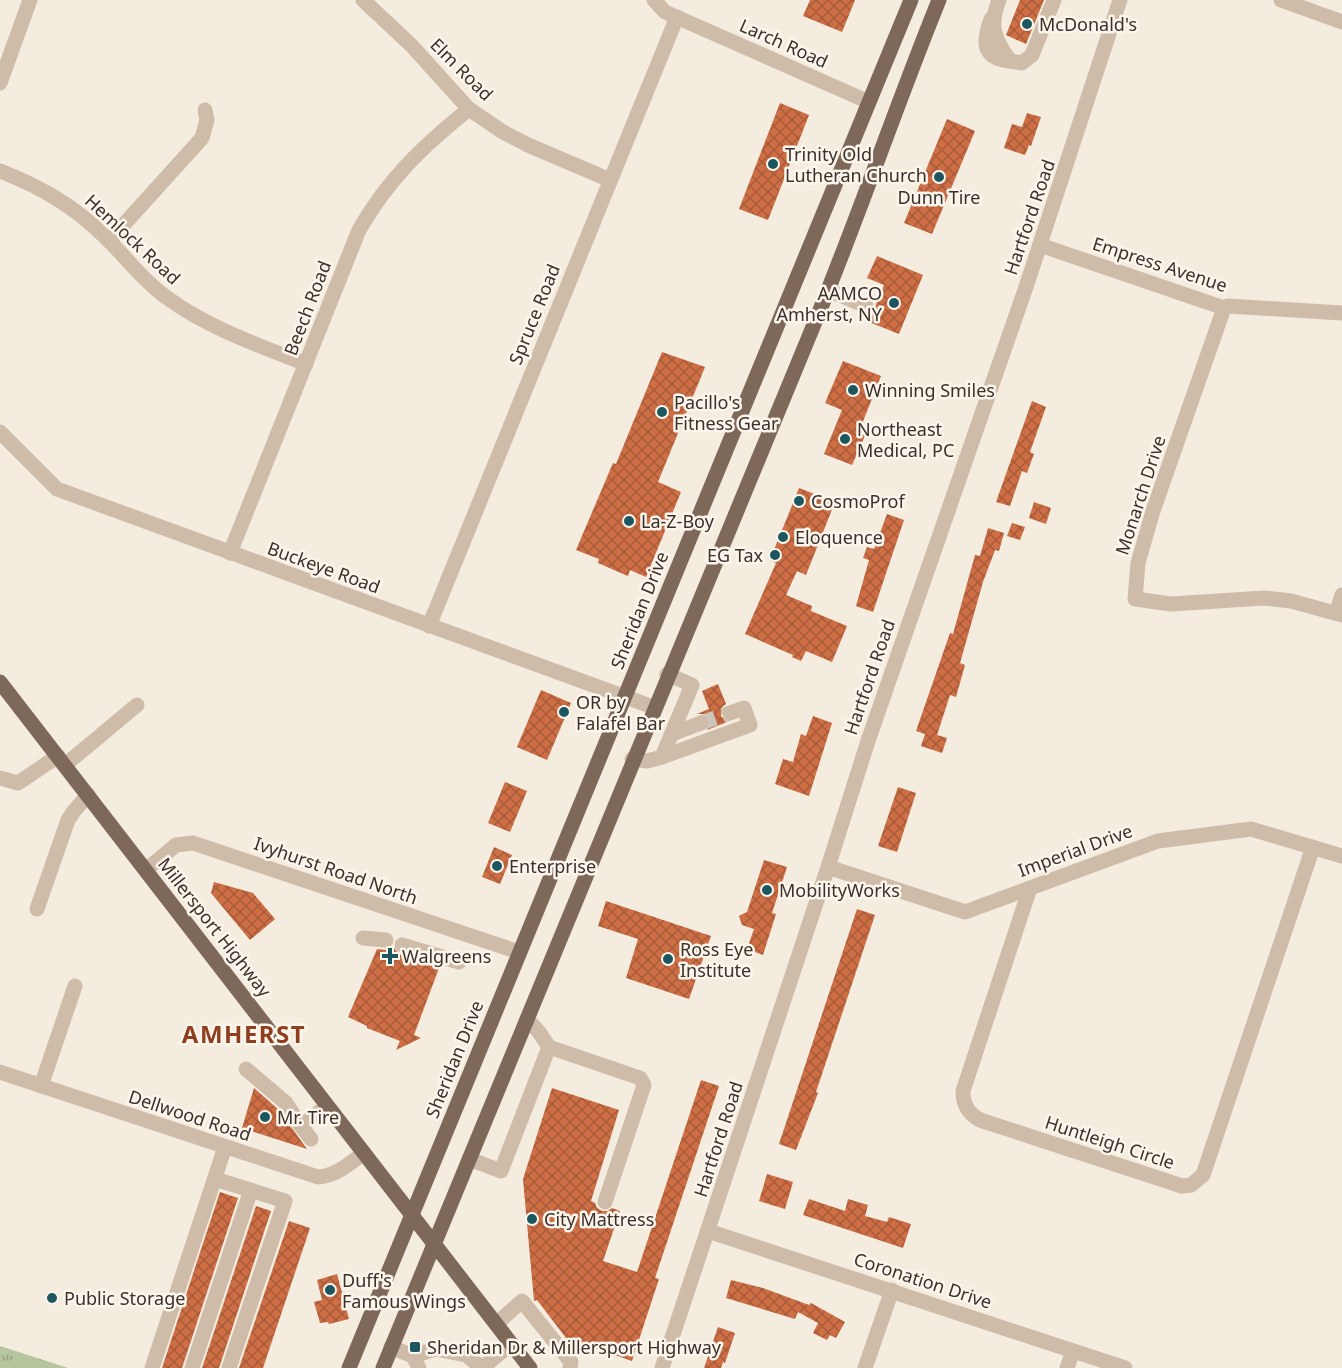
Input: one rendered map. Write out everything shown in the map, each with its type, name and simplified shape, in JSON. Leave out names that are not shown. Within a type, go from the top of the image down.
[{"type":"main road","name":"Sheridan Drive","points":[[349,1368],[911,0]]},
{"type":"main road","points":[[382,1368],[667,674],[828,290],[939,0]]},
{"type":"main road","name":"Millersport Highway","points":[[0,682],[530,1368]]},
{"type":"street","points":[[0,83],[30,0]]},
{"type":"street","name":"Elm Road","points":[[363,0],[411,45],[469,108],[503,132],[528,145],[610,180]]},
{"type":"street","name":"Larch Road","points":[[654,0],[665,12],[869,102]]},
{"type":"street","points":[[997,5],[992,27],[1010,61],[1022,63],[1028,60],[1036,46],[1054,0]]},
{"type":"street","name":"Hartford Road","points":[[662,1368],[868,741],[1040,245],[1120,0]]},
{"type":"street","points":[[1290,1],[1342,22]]},
{"type":"street","name":"Spruce Road","points":[[429,626],[677,17]]},
{"type":"street","name":"Beech Road","points":[[230,553],[347,258],[366,219],[404,166],[469,108]]},
{"type":"street","points":[[109,241],[202,138],[207,120],[205,110]]},
{"type":"street","name":"Hemlock Road","points":[[0,171],[50,193],[71,207],[165,297],[192,315],[223,331],[306,364]]},
{"type":"street","name":"Empress Avenue","points":[[1040,245],[1224,308],[1228,306],[1342,313]]},
{"type":"street","points":[[828,290],[866,306]]},
{"type":"street","name":"Monarch Drive","points":[[1224,308],[1150,521],[1138,563],[1135,599],[1171,604],[1264,598],[1292,601],[1339,614]]},
{"type":"street","name":"Buckeye Road","points":[[0,432],[57,489],[654,707]]},
{"type":"street","points":[[1339,614],[1342,595]]},
{"type":"street","points":[[662,757],[692,685],[667,674]]},
{"type":"street","points":[[0,778],[18,783],[61,760],[137,705]]},
{"type":"street","points":[[632,759],[647,761],[662,757],[750,725],[744,708],[730,713]]},
{"type":"street","points":[[672,734],[701,723]]},
{"type":"street","points":[[37,909],[68,820],[88,795]]},
{"type":"street","name":"Imperial Drive","points":[[828,867],[965,912],[1158,841],[1251,829],[1342,856]]},
{"type":"street","name":"Ivyhurst Road North","points":[[146,870],[176,845],[193,843],[519,952]]},
{"type":"street","name":"Huntleigh Circle","points":[[1030,888],[963,1091],[966,1109],[980,1120],[1182,1186],[1191,1185],[1203,1175],[1313,847]]},
{"type":"street","points":[[363,938],[387,940]]},
{"type":"street","points":[[402,945],[459,962]]},
{"type":"street","points":[[41,1086],[75,986]]},
{"type":"street","points":[[527,1019],[549,1047],[640,1078],[643,1082],[644,1085],[605,1202]]},
{"type":"street","points":[[469,1159],[501,1171],[549,1047]]},
{"type":"street","points":[[246,1069],[286,1103],[311,1139]]},
{"type":"street","name":"Dellwood Road","points":[[0,1072],[318,1177],[338,1172],[364,1153]]},
{"type":"street","points":[[301,1126],[327,1106]]},
{"type":"street","points":[[152,1368],[225,1147]]},
{"type":"street","points":[[215,1179],[285,1201],[230,1368]]},
{"type":"street","points":[[192,1368],[251,1190]]},
{"type":"street","name":"Coronation Drive","points":[[708,1231],[1125,1368]]},
{"type":"street","points":[[866,1368],[892,1290]]},
{"type":"street","points":[[496,1324],[522,1301],[572,1362],[570,1368]]},
{"type":"street","points":[[391,1347],[416,1362],[435,1349],[466,1355],[482,1368],[511,1344]]},
{"type":"street","points":[[1067,1368],[1073,1351]]},
{"type":"green space","points":[[0,1346],[68,1368],[0,1368]]},
{"type":"building","points":[[810,0],[855,0],[842,32],[803,16]]},
{"type":"building","name":"McDonald's","points":[[1020,0],[1044,0],[1026,44],[1006,35]]},
{"type":"building","name":"Trinity Old Lutheran Church","points":[[780,103],[809,115],[768,220],[739,209]]},
{"type":"building","points":[[1027,113],[1041,117],[1031,146],[1029,145],[1025,155],[1004,148],[1012,124],[1022,127]]},
{"type":"building","name":"Dunn Tire","points":[[947,119],[975,131],[932,234],[904,223]]},
{"type":"building","name":"AAMCO Amherst, NY","points":[[877,256],[923,275],[899,334],[869,322],[884,285],[867,278]]},
{"type":"building","points":[[662,352],[705,367],[658,482],[681,492],[646,577],[630,570],[628,576],[598,563],[599,559],[576,550],[613,463],[616,464]]},
{"type":"building","points":[[843,361],[881,376],[862,424],[869,427],[852,465],[824,454],[842,410],[825,403]]},
{"type":"building","points":[[1032,401],[1046,407],[1030,452],[1034,454],[1027,473],[1022,471],[1010,506],[996,502]]},
{"type":"building","points":[[799,488],[835,502],[806,575],[797,571],[786,595],[812,606],[811,611],[847,626],[832,662],[806,651],[801,661],[792,657],[793,655],[745,634],[776,563],[770,560]]},
{"type":"building","points":[[1034,502],[1051,508],[1046,524],[1029,518]]},
{"type":"building","points":[[887,514],[904,520],[873,612],[856,606],[869,560],[863,558],[867,547],[874,549]]},
{"type":"building","points":[[1012,523],[1025,527],[1020,540],[1007,536]]},
{"type":"building","points":[[988,528],[1004,533],[999,551],[995,550],[983,582],[960,663],[965,665],[956,697],[950,695],[937,735],[947,738],[942,753],[921,746],[925,734],[916,731],[950,633],[953,634],[975,555],[980,556]]},
{"type":"building","points":[[718,684],[726,704],[722,707],[721,716],[727,722],[707,730],[710,719],[703,714],[697,714],[709,709],[702,691]]},
{"type":"building","points":[[541,690],[571,703],[547,760],[517,747]]},
{"type":"building","points":[[813,716],[832,723],[809,796],[775,784],[783,759],[793,762],[801,734],[806,736]]},
{"type":"building","points":[[505,782],[527,791],[510,832],[488,823]]},
{"type":"building","points":[[898,787],[916,793],[897,852],[878,846]]},
{"type":"building","name":"Enterprise","points":[[494,847],[512,855],[500,884],[482,877]]},
{"type":"building","name":"MobilityWorks","points":[[764,860],[787,867],[772,913],[776,914],[763,955],[747,949],[754,929],[742,925],[739,916],[747,912]]},
{"type":"building","points":[[214,882],[253,893],[275,919],[250,940],[211,893]]},
{"type":"building","name":"Ross Eye Institute","points":[[606,901],[711,936],[689,999],[626,978],[638,939],[598,926]]},
{"type":"building","points":[[857,909],[875,915],[816,1092],[818,1093],[796,1150],[779,1144]]},
{"type":"building","name":"Walgreens","points":[[393,947],[399,954],[439,968],[414,1035],[421,1038],[396,1050],[400,1041],[367,1028],[348,1017],[377,949],[386,950]]},
{"type":"building","points":[[701,1080],[719,1086],[655,1278],[659,1279],[632,1361],[566,1338],[537,1300],[534,1301],[523,1179],[552,1088],[619,1110],[591,1201],[602,1211],[612,1208],[620,1211],[603,1261],[637,1272]]},
{"type":"building","name":"Mr. Tire","points":[[254,1088],[279,1110],[307,1149],[242,1128]]},
{"type":"building","points":[[767,1174],[793,1182],[785,1209],[759,1201]]},
{"type":"building","points":[[220,1192],[238,1198],[182,1368],[162,1368]]},
{"type":"building","points":[[809,1199],[845,1211],[848,1199],[868,1205],[865,1216],[887,1222],[889,1217],[911,1224],[903,1248],[803,1215]]},
{"type":"building","points":[[256,1206],[271,1211],[219,1368],[202,1368]]},
{"type":"building","points":[[289,1221],[310,1228],[263,1368],[239,1368]]},
{"type":"building","name":"Duff's Famous Wings","points":[[337,1274],[349,1319],[329,1324],[328,1322],[320,1323],[314,1302],[322,1300],[317,1280]]},
{"type":"building","points":[[731,1280],[763,1288],[809,1305],[811,1303],[845,1322],[836,1338],[830,1335],[827,1340],[813,1333],[818,1323],[798,1312],[795,1319],[726,1298]]},
{"type":"building","points":[[718,1327],[735,1333],[725,1363],[723,1362],[721,1368],[704,1368]]},
{"type":"tunnel","points":[[701,723],[730,713]]},
{"type":"place","name":"McDonald's","points":[[1027,24]]},
{"type":"place","name":"Trinity Old Lutheran Church","points":[[773,164]]},
{"type":"place","name":"Dunn Tire","points":[[939,177]]},
{"type":"place","name":"AAMCO Amherst, NY","points":[[894,303]]},
{"type":"place","name":"Winning Smiles","points":[[853,390]]},
{"type":"place","name":"Pacillo's Fitness Gear","points":[[662,412]]},
{"type":"place","name":"Northeast Medical, PC","points":[[845,439]]},
{"type":"place","name":"CosmoProf","points":[[799,501]]},
{"type":"place","name":"La-Z-Boy","points":[[629,521]]},
{"type":"place","name":"Eloquence","points":[[783,537]]},
{"type":"place","name":"EG Tax","points":[[775,555]]},
{"type":"place","name":"OR by Falafel Bar","points":[[564,712]]},
{"type":"place","name":"Enterprise","points":[[497,866]]},
{"type":"place","name":"MobilityWorks","points":[[767,890]]},
{"type":"place","name":"Walgreens","points":[[390,956]]},
{"type":"place","name":"Ross Eye Institute","points":[[668,959]]},
{"type":"place","name":"Mr. Tire","points":[[265,1117]]},
{"type":"place","name":"City Mattress","points":[[532,1219]]},
{"type":"place","name":"Duff's Famous Wings","points":[[330,1290]]},
{"type":"place","name":"Public Storage","points":[[52,1298]]},
{"type":"place","name":"Sheridan Dr & Millersport Highway","points":[[415,1347]]},
{"type":"district","name":"AMHERST","points":[[244,1033]]}]
